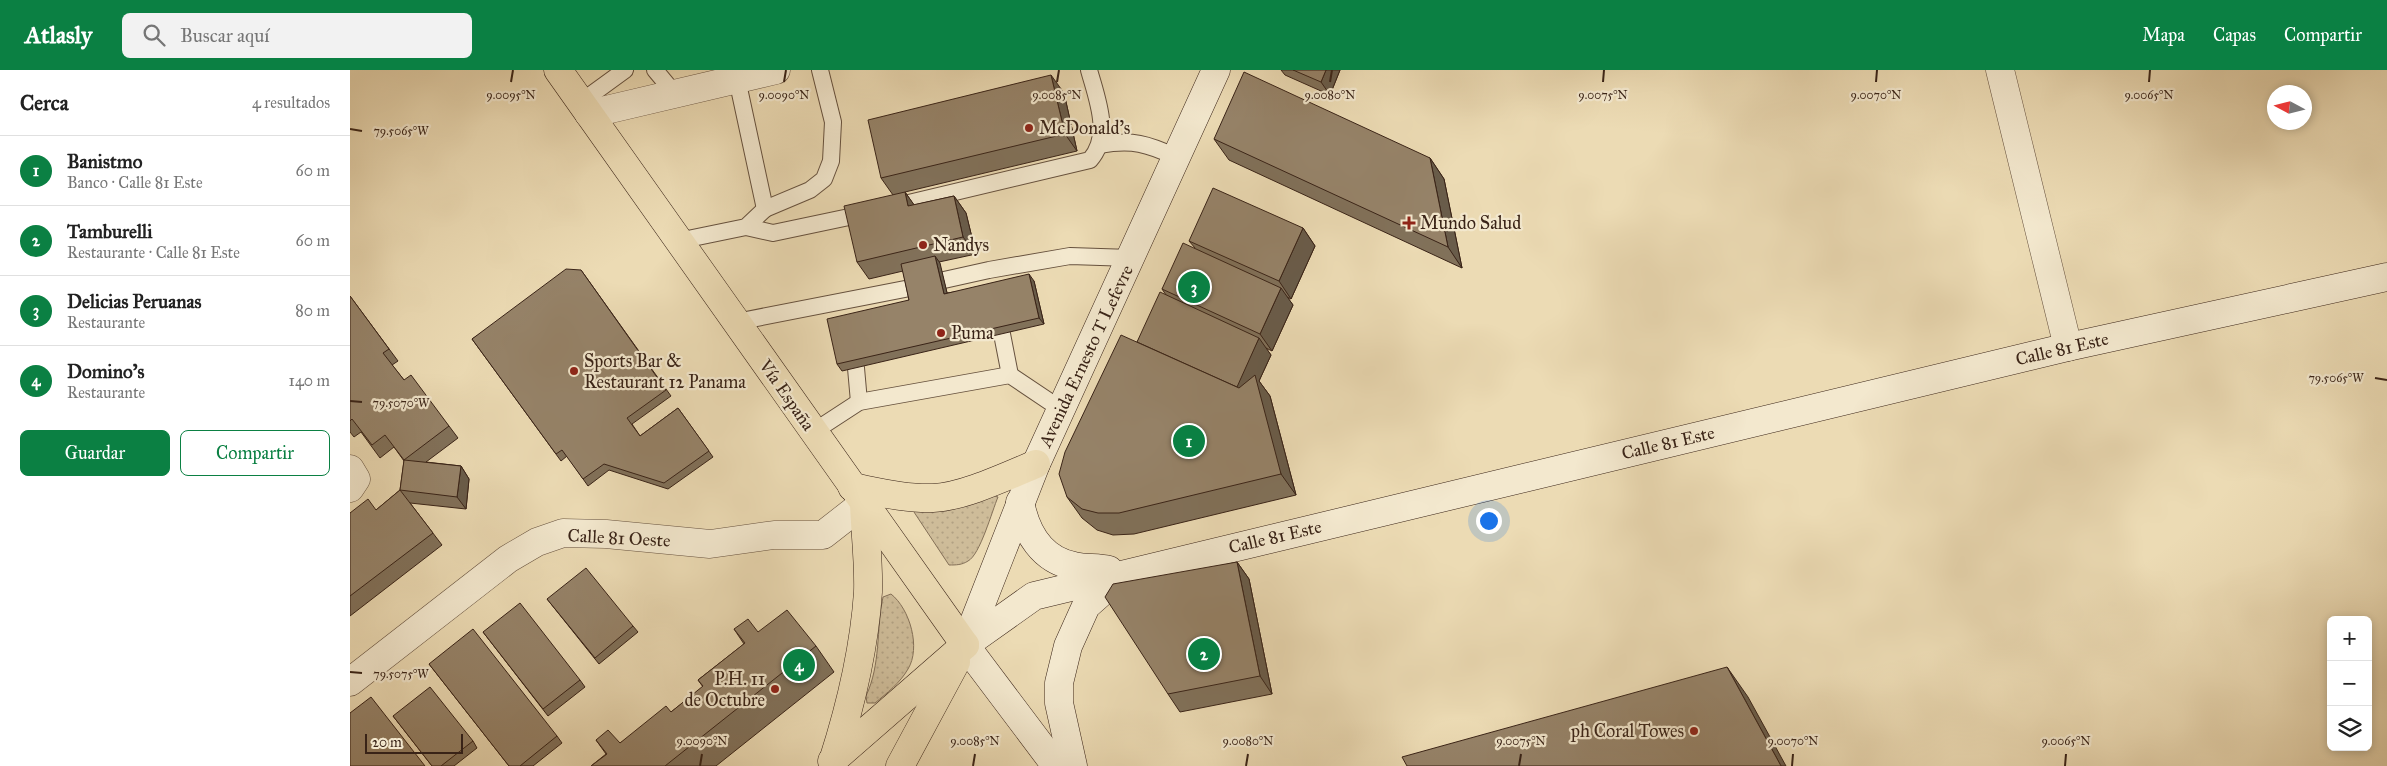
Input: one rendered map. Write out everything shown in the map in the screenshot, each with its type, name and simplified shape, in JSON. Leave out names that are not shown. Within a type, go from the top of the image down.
[{"type":"main road","name":"Vía España","points":[[558,70],[965,646]]},
{"type":"main road","points":[[829,763],[858,675],[864,632],[868,590],[858,495],[933,498],[986,484],[1036,464]]},
{"type":"main road","points":[[829,763],[965,646]]},
{"type":"main road","points":[[900,766],[965,646]]},
{"type":"street","points":[[585,108],[675,94],[776,70]]},
{"type":"street","name":"Avenida Ernesto T Lefevre","points":[[965,646],[1036,464],[1216,70]]},
{"type":"street","points":[[2000,70],[2068,347]]},
{"type":"street","name":"Calle 81 Este","points":[[965,646],[1034,596],[1123,573],[2068,347],[2387,277]]},
{"type":"street","points":[[350,469],[356,479],[350,488]]},
{"type":"street","name":"Calle 81 Oeste","points":[[350,682],[508,559],[537,542],[562,533],[606,534],[710,544],[774,535],[823,535],[858,495]]},
{"type":"street","points":[[1020,502],[1030,535],[1039,547],[1052,558],[1077,567],[1099,568],[1123,573]]},
{"type":"street","points":[[1073,766],[1059,703],[1059,682],[1068,646],[1086,606],[1123,573]]},
{"type":"street","points":[[965,646],[1056,766]]},
{"type":"lane","points":[[585,108],[626,70]]},
{"type":"lane","points":[[655,70],[675,94]]},
{"type":"lane","points":[[746,227],[766,209],[810,190],[824,179],[832,161],[834,122],[820,70]]},
{"type":"lane","points":[[678,241],[746,227],[773,233],[818,225],[1090,160],[1100,145],[1101,115],[1089,70]]},
{"type":"lane","points":[[737,79],[766,209]]},
{"type":"lane","points":[[1100,145],[1122,141],[1150,144],[1176,156]]},
{"type":"lane","points":[[944,280],[991,276],[1070,256],[1130,258]]},
{"type":"lane","points":[[736,322],[846,308],[910,288]]},
{"type":"lane","points":[[1002,334],[1010,375]]},
{"type":"lane","points":[[856,368],[859,402]]},
{"type":"lane","points":[[813,432],[859,402],[1010,375],[1062,410]]},
{"type":"shaded area","points":[[989,493],[998,497],[977,550],[966,562],[949,565],[910,506]]},
{"type":"shaded area","points":[[891,594],[904,609],[912,629],[914,651],[908,669],[901,679],[875,703],[867,703],[866,696],[871,684],[876,660],[883,597]]},
{"type":"building","points":[[1293,70],[1326,70],[1321,82]]},
{"type":"building","name":"Mundo Salud","points":[[1244,72],[1430,158],[1448,247],[1214,139]]},
{"type":"building","points":[[1051,75],[1065,134],[881,178],[868,120]]},
{"type":"building","points":[[1213,188],[1303,228],[1279,281],[1189,241]]},
{"type":"building","points":[[905,192],[908,206],[954,196],[963,237],[857,262],[844,206]]},
{"type":"building","points":[[1183,243],[1281,288],[1260,334],[1162,289]]},
{"type":"building","points":[[935,256],[944,294],[1029,274],[1039,318],[837,364],[827,319],[909,300],[901,264]]},
{"type":"building","name":"Sports Bar & Restaurant 12 Panama","points":[[566,269],[581,270],[666,390],[627,418],[640,436],[678,408],[709,451],[664,483],[604,464],[583,479],[562,450],[556,454],[472,339]]},
{"type":"building","points":[[1160,292],[1259,338],[1237,387],[1137,342]]},
{"type":"building","points":[[350,296],[389,349],[383,353],[404,380],[411,375],[449,426],[404,460],[385,435],[372,445],[352,419],[350,421]]},
{"type":"building","points":[[1121,335],[1239,388],[1255,375],[1281,474],[1119,513],[1098,513],[1082,509],[1067,497],[1059,474],[1065,452]]},
{"type":"building","points":[[404,460],[461,466],[457,497],[400,490]]},
{"type":"building","points":[[400,490],[433,533],[350,596],[350,513],[368,499],[376,510]]},
{"type":"building","points":[[1237,562],[1260,676],[1168,694],[1105,597],[1113,584]]},
{"type":"building","points":[[586,568],[633,626],[595,658],[547,599]]},
{"type":"building","points":[[520,603],[580,680],[543,709],[483,632]]},
{"type":"building","points":[[787,610],[816,646],[665,766],[591,766],[607,754],[596,740],[608,730],[620,743],[666,706],[671,712],[703,686],[698,680],[745,643],[734,629],[748,619],[758,632]]},
{"type":"building","points":[[473,629],[557,736],[520,766],[509,766],[429,664]]},
{"type":"building","points":[[1727,667],[1781,766],[1407,766],[1402,757]]},
{"type":"building","points":[[430,687],[473,741],[441,766],[432,766],[393,716]]},
{"type":"building","points":[[371,697],[425,766],[350,766],[350,713]]},
{"type":"place","name":"McDonald's","points":[[1029,128]]},
{"type":"place","name":"Mundo Salud","points":[[1409,223]]},
{"type":"place","name":"Nandys","points":[[923,245]]},
{"type":"place","name":"Delicias Peruanas","points":[[1194,287]]},
{"type":"place","name":"Puma","points":[[941,333]]},
{"type":"place","name":"Sports Bar & Restaurant 12 Panama","points":[[574,371]]},
{"type":"place","name":"Banistmo","points":[[1189,441]]},
{"type":"place","name":"Tamburelli","points":[[1204,654]]},
{"type":"place","name":"Domino's","points":[[799,665]]},
{"type":"place","name":"P.H. 11 de Octubre","points":[[775,689]]},
{"type":"place","name":"ph Coral Towes","points":[[1694,731]]}]
